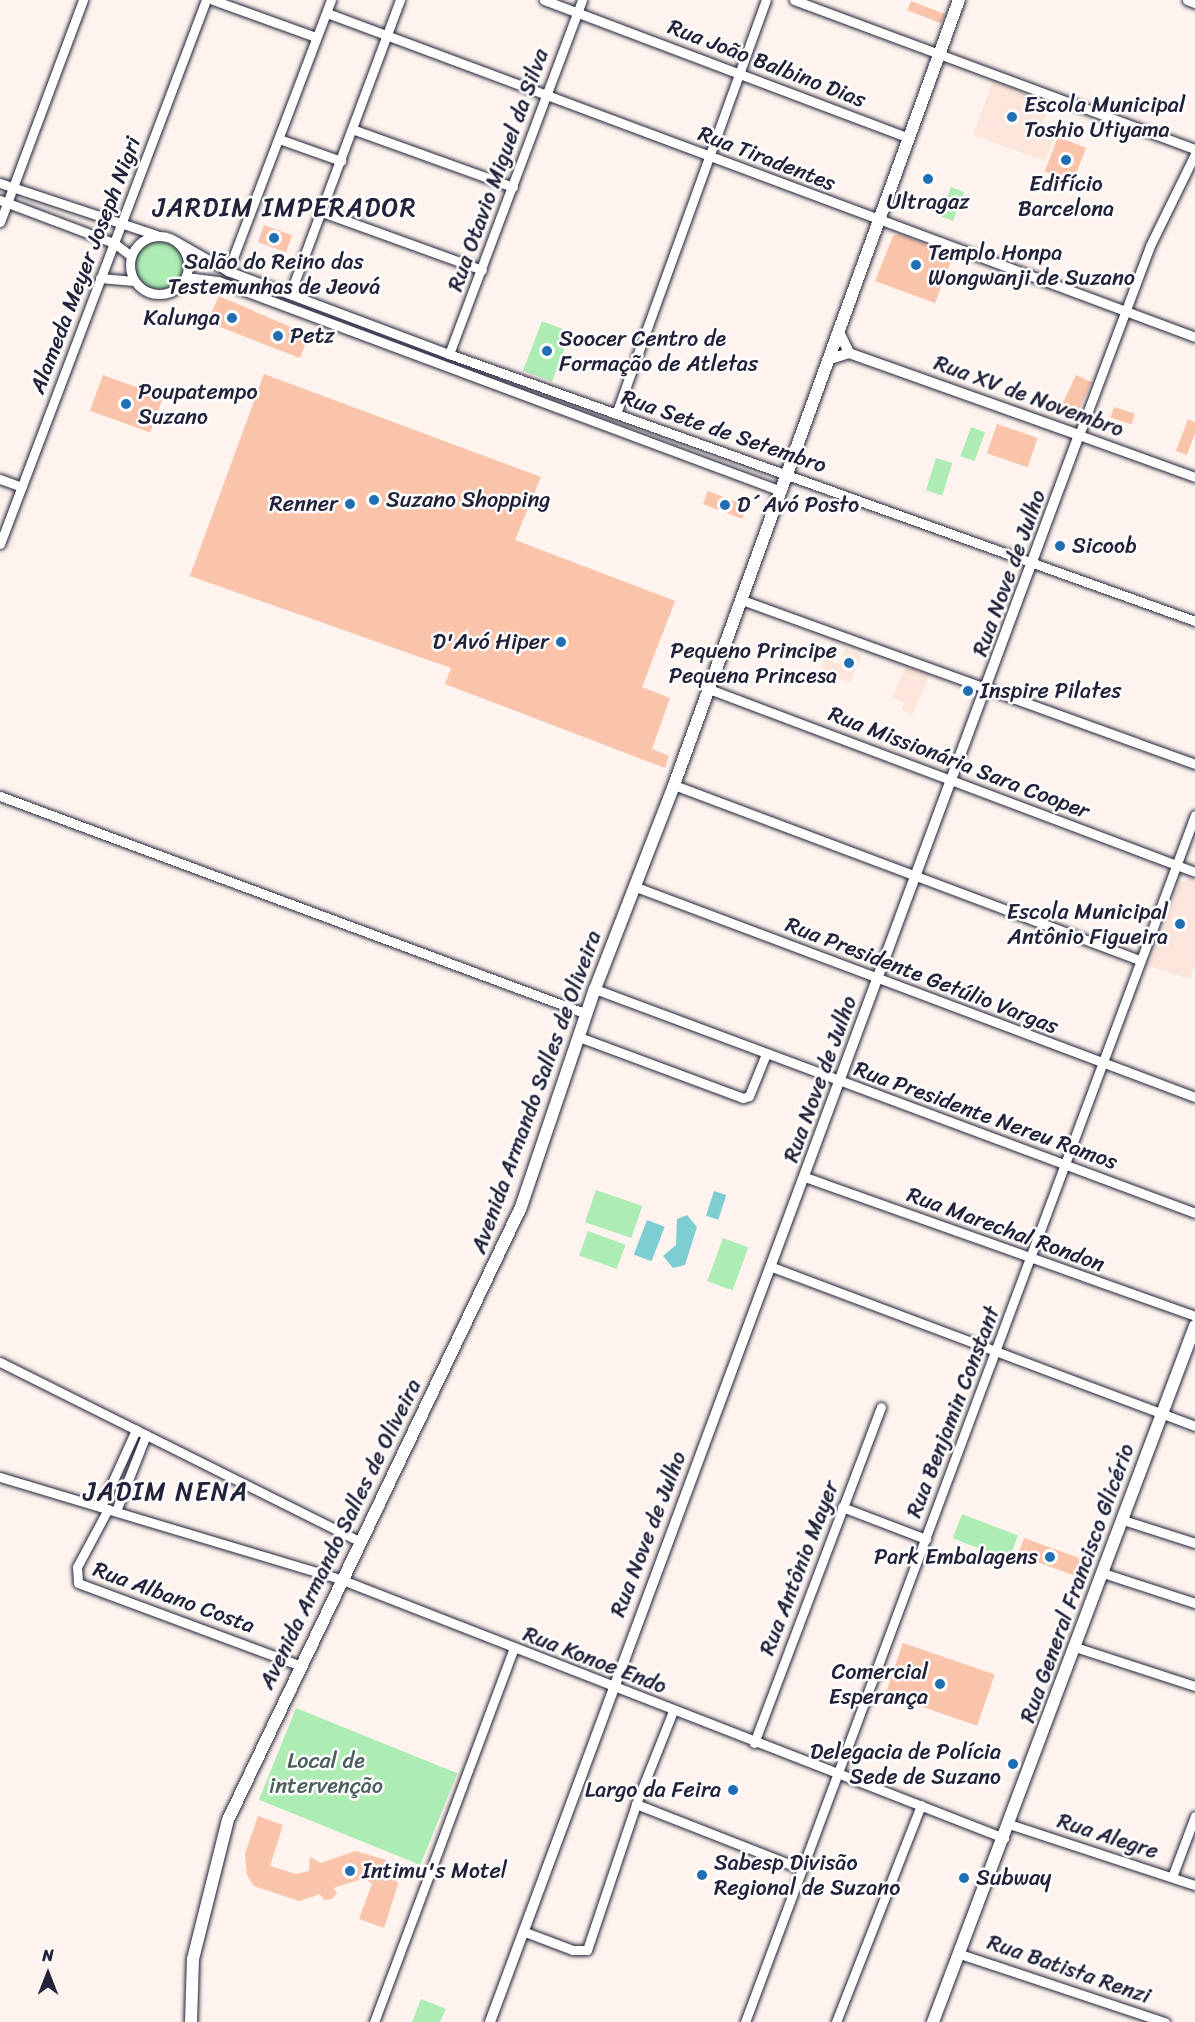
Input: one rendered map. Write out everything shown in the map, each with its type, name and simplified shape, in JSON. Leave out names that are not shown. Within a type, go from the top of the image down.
[{"type":"main road","name":"Avenida Armando Salles de Oliveira","points":[[191,2022],[193,1959],[220,1842],[299,1665],[508,1236],[596,989],[742,600],[959,0]]},
{"type":"main road","name":"Rua General Francisco Glicério","points":[[933,2022],[1195,1326]]},
{"type":"street","points":[[0,222],[4,201],[13,188],[83,0]]},
{"type":"street","name":"Alameda Meyer Joseph Nigri","points":[[0,544],[206,0]]},
{"type":"street","points":[[213,0],[316,37]]},
{"type":"street","points":[[228,271],[331,0]]},
{"type":"street","points":[[290,294],[400,0]]},
{"type":"street","name":"Rua João Balbino Dias","points":[[544,0],[909,138]]},
{"type":"street","name":"Rua Otavio Miguel da Silva","points":[[449,354],[582,0]]},
{"type":"street","points":[[616,414],[766,0]]},
{"type":"street","points":[[794,0],[1195,152]]},
{"type":"street","points":[[1186,0],[1195,3]]},
{"type":"street","name":"Rua Tiradentes","points":[[327,13],[1195,337]]},
{"type":"street","points":[[352,129],[513,187]]},
{"type":"street","points":[[279,139],[341,161]]},
{"type":"street","name":"Rua Nove de Julho","points":[[490,2022],[525,1932],[611,1688],[772,1267],[876,980],[1036,562],[1079,435],[1125,312],[1179,179],[1195,152]]},
{"type":"street","points":[[0,183],[121,227],[177,242],[188,258],[186,277],[164,294],[145,291],[134,281],[100,278]]},
{"type":"street","points":[[4,201],[114,243],[130,256],[134,281]]},
{"type":"street","points":[[322,212],[482,270]]},
{"type":"street","points":[[130,256],[141,241],[159,236]]},
{"type":"street","name":"Rua Sete de Setembro","points":[[177,242],[228,271],[449,354],[1036,562],[1195,621]]},
{"type":"street","name":"Rua Sete de Setembro","points":[[186,277],[218,281],[780,491]]},
{"type":"street","points":[[828,360],[849,353],[838,330]]},
{"type":"street","name":"Rua XV de Novembro","points":[[849,353],[1195,477]]},
{"type":"street","points":[[0,479],[22,487]]},
{"type":"street","points":[[742,600],[1195,764]]},
{"type":"street","name":"Rua Missionária Sara Cooper","points":[[709,689],[1195,872]]},
{"type":"street","points":[[674,785],[1140,960]]},
{"type":"street","points":[[0,796],[587,1014]]},
{"type":"street","name":"Rua Benjamin Constant","points":[[745,2022],[996,1354],[1101,1064],[1195,815]]},
{"type":"street","name":"Rua Presidente Getúlio Vargas","points":[[636,886],[876,980],[1195,1097]]},
{"type":"street","name":"Rua Presidente Nereu Ramos","points":[[596,989],[1195,1213]]},
{"type":"street","points":[[579,1036],[742,1098],[749,1095],[766,1054]]},
{"type":"street","name":"Rua Marechal Rondon","points":[[805,1177],[1031,1260],[1195,1316]]},
{"type":"street","points":[[772,1267],[996,1354],[1195,1426]]},
{"type":"street","points":[[0,1362],[359,1540]]},
{"type":"street","name":"Rua Antônio Mayer","points":[[754,1743],[880,1407]]},
{"type":"street","name":"Rua Albano Costa","points":[[108,1509],[136,1430]]},
{"type":"street","name":"Rua Albano Costa","points":[[146,1435],[77,1567],[78,1583],[299,1665]]},
{"type":"street","name":"Rua Konoe Endo","points":[[0,1477],[340,1580],[611,1688],[754,1743],[838,1772]]},
{"type":"street","points":[[842,1507],[926,1539]]},
{"type":"street","points":[[1123,1520],[1195,1543]]},
{"type":"street","points":[[1103,1573],[1195,1603]]},
{"type":"street","points":[[1075,1647],[1195,1686]]},
{"type":"street","points":[[374,2022],[513,1650]]},
{"type":"street","points":[[525,1932],[573,1950],[587,1950],[636,1804],[673,1711]]},
{"type":"street","points":[[838,1772],[1004,1838]]},
{"type":"street","points":[[636,1804],[802,1869]]},
{"type":"street","points":[[836,2022],[921,1805]]},
{"type":"street","points":[[1172,1877],[1195,1816]]},
{"type":"street","name":"Rua Alegre","points":[[1009,1824],[1195,1885]]},
{"type":"street","name":"Rua Batista Renzi","points":[[960,1953],[1165,2022]]},
{"type":"shaded area","name":"Escola Municipal Toshio Utiyama","points":[[993,81],[1050,104],[1040,130],[1054,137],[1045,161],[973,135]]},
{"type":"shaded area","name":"Pequeno Principe Pequena Princesa","points":[[831,645],[839,648],[833,662],[839,664],[846,649],[862,655],[850,683],[820,671]]},
{"type":"shaded area","points":[[906,666],[929,676],[912,715],[902,710],[904,703],[892,697]]},
{"type":"shaded area","name":"Escola Municipal Antônio Figueira","points":[[1190,878],[1195,880],[1195,965],[1189,979],[1149,966],[1179,884]]},
{"type":"green space","points":[[951,187],[964,192],[953,221],[940,216]]},
{"type":"green space","points":[[159,240],[177,247],[184,265],[177,283],[159,290],[141,283],[134,265],[141,247]]},
{"type":"green space","name":"Soocer Centro de Formação de Atletas","points":[[542,321],[571,332],[552,382],[523,370]]},
{"type":"green space","points":[[971,427],[985,432],[974,461],[960,456]]},
{"type":"green space","points":[[936,458],[952,463],[942,495],[926,491]]},
{"type":"green space","points":[[596,1190],[642,1206],[631,1238],[585,1222]]},
{"type":"green space","points":[[588,1231],[626,1245],[617,1269],[579,1255]]},
{"type":"green space","points":[[723,1238],[748,1247],[733,1290],[707,1281]]},
{"type":"green space","points":[[962,1514],[1018,1536],[1009,1560],[953,1538]]},
{"type":"green space","name":"Local de intervenção","points":[[296,1708],[457,1773],[420,1865],[259,1800]]},
{"type":"green space","points":[[421,1999],[446,2009],[440,2022],[412,2022]]},
{"type":"water","points":[[714,1191],[726,1195],[718,1220],[706,1216]]},
{"type":"water","points":[[687,1215],[697,1227],[685,1265],[673,1268],[663,1256],[676,1245],[677,1219]]},
{"type":"water","points":[[647,1220],[665,1227],[651,1261],[634,1255]]},
{"type":"building","points":[[911,1],[945,14],[941,23],[907,10]]},
{"type":"building","name":"Edifício Barcelona","points":[[1058,137],[1086,148],[1073,182],[1045,172]]},
{"type":"building","name":"Salão do Reino das Testemunhas de Jeová","points":[[264,225],[292,235],[286,252],[258,242]]},
{"type":"building","name":"Templo Honpa Wongwanji de Suzano","points":[[900,234],[953,256],[935,303],[875,281],[893,236]]},
{"type":"building","points":[[219,296],[309,335],[300,358],[207,322]]},
{"type":"building","name":"Suzano Shopping","points":[[264,374],[541,477],[515,540],[675,601],[642,687],[670,698],[652,749],[669,756],[665,768],[445,684],[451,668],[190,576]]},
{"type":"building","name":"Poupatempo Suzano","points":[[103,375],[163,397],[150,433],[90,411]]},
{"type":"building","points":[[1076,375],[1091,382],[1078,410],[1063,403]]},
{"type":"building","points":[[1114,407],[1135,414],[1132,424],[1111,417]]},
{"type":"building","points":[[1188,419],[1195,422],[1195,433],[1187,455],[1176,451]]},
{"type":"building","points":[[997,424],[1038,438],[1028,467],[987,453]]},
{"type":"building","name":"D´Avó Posto","points":[[708,491],[747,506],[742,519],[703,504]]},
{"type":"building","name":"Park Embalagens","points":[[1024,1538],[1083,1560],[1077,1576],[1018,1555]]},
{"type":"building","name":"Comercial Esperança","points":[[903,1643],[995,1675],[977,1726],[885,1694]]},
{"type":"building","name":"Intimu's Motel","points":[[258,1816],[283,1825],[270,1866],[296,1874],[309,1871],[310,1857],[321,1863],[355,1851],[386,1860],[398,1884],[384,1928],[359,1919],[372,1884],[365,1878],[333,1888],[337,1893],[332,1899],[324,1900],[320,1894],[299,1901],[254,1886],[247,1875],[245,1854]]},
{"type":"place","name":"Escola Municipal Toshio Utiyama","points":[[1012,117]]},
{"type":"place","name":"Edifício Barcelona","points":[[1066,160]]},
{"type":"place","name":"Ultragaz","points":[[928,179]]},
{"type":"place","name":"Salão do Reino das Testemunhas de Jeová","points":[[274,238]]},
{"type":"place","name":"Templo Honpa Wongwanji de Suzano","points":[[916,265]]},
{"type":"place","name":"Kalunga","points":[[232,318]]},
{"type":"place","name":"Petz","points":[[278,336]]},
{"type":"place","name":"Soocer Centro de Formação de Atletas","points":[[547,351]]},
{"type":"place","name":"Poupatempo Suzano","points":[[126,404]]},
{"type":"place","name":"Suzano Shopping","points":[[374,500]]},
{"type":"place","name":"Renner","points":[[350,504]]},
{"type":"place","name":"D´Avó Posto","points":[[725,505]]},
{"type":"place","name":"Sicoob","points":[[1060,546]]},
{"type":"place","name":"D'Avó Hiper","points":[[561,642]]},
{"type":"place","name":"Pequeno Principe Pequena Princesa","points":[[849,663]]},
{"type":"place","name":"Inspire Pilates","points":[[968,691]]},
{"type":"place","name":"Escola Municipal Antônio Figueira","points":[[1180,924]]},
{"type":"place","name":"Park Embalagens","points":[[1050,1557]]},
{"type":"place","name":"Comercial Esperança","points":[[940,1684]]},
{"type":"place","name":"Delegacia de Polícia Sede de Suzano","points":[[1013,1764]]},
{"type":"place","name":"Largo da Feira","points":[[733,1790]]},
{"type":"place","name":"Intimu's Motel","points":[[350,1871]]},
{"type":"place","name":"Sabesp Divisão Regional de Suzano","points":[[702,1875]]},
{"type":"place","name":"Subway","points":[[964,1878]]},
{"type":"district","name":"JARDIM IMPERADOR","points":[[285,208]]},
{"type":"district","name":"JADIM NENA","points":[[166,1492]]}]
